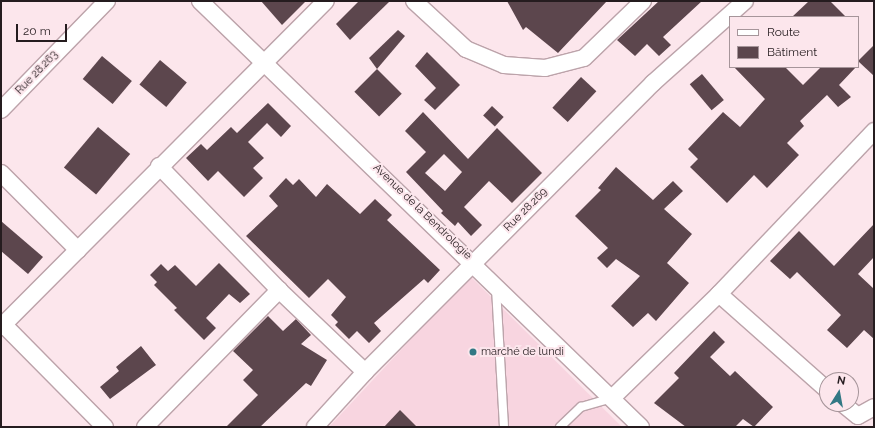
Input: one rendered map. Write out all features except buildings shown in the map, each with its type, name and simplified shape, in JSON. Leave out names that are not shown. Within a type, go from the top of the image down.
[{"type":"street","name":"Rue 28.263","points":[[1,110],[106,1]]},
{"type":"street","name":"Avenue de la Bendrologie","points":[[200,1],[266,61],[641,427]]},
{"type":"street","points":[[105,427],[2,325],[78,250],[159,166],[326,1]]},
{"type":"street","points":[[414,1],[466,49],[504,65],[545,68],[584,58],[643,1]]},
{"type":"street","name":"Rue 28.269","points":[[315,427],[365,372],[653,82],[745,1]]},
{"type":"street","points":[[612,398],[719,294],[874,131]]},
{"type":"street","points":[[159,166],[279,290],[365,372]]},
{"type":"street","points":[[1,173],[78,250]]},
{"type":"street","points":[[145,427],[279,290]]},
{"type":"street","points":[[719,294],[819,383]]},
{"type":"street","points":[[853,412],[858,416],[874,407]]},
{"type":"lane","points":[[495,284],[504,427]]},
{"type":"lane","points":[[560,427],[581,407],[612,398]]},
{"type":"shaded area","name":"marché de lundi","points":[[470,276],[622,427],[329,427]]},
{"type":"place","name":"marché de lundi","points":[[473,352]]}]
